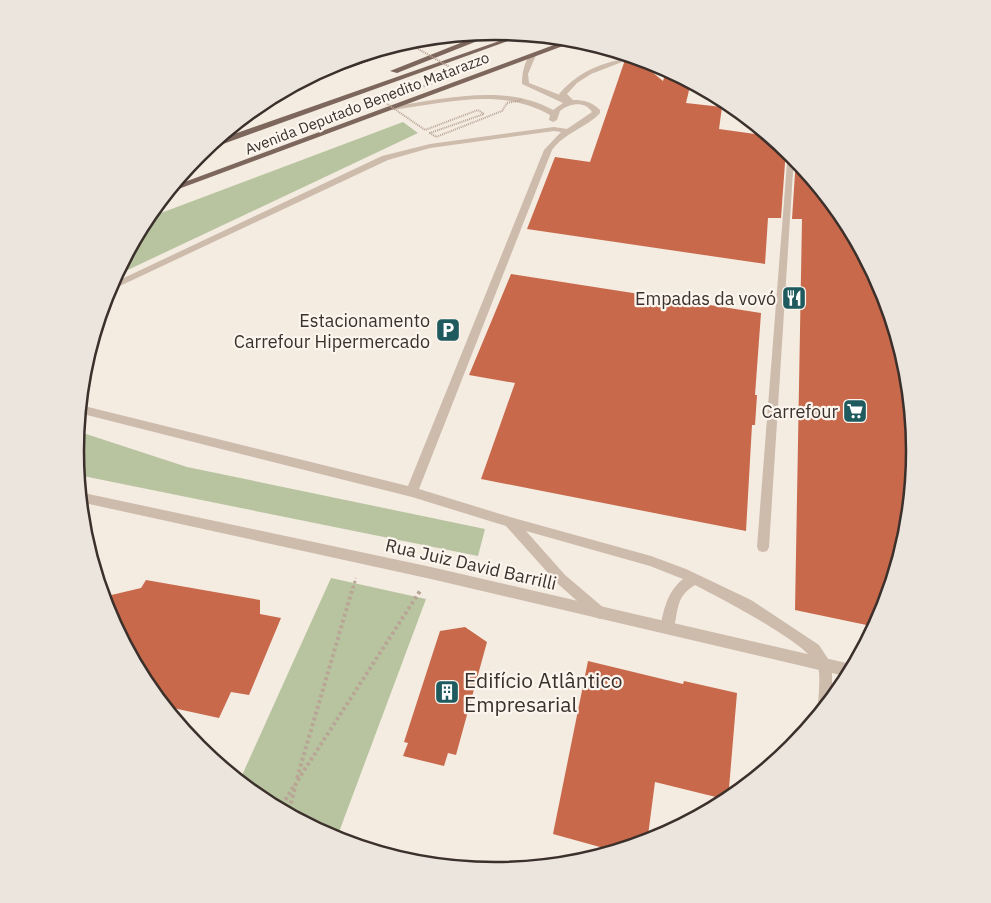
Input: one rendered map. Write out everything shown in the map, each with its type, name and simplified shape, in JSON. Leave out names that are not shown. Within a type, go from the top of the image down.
[{"type":"main road","points":[[228,139],[506,40]]},
{"type":"main road","points":[[230,137],[472,41]]},
{"type":"main road","name":"Avenida Deputado Benedito Matarazzo","points":[[180,187],[559,45]]},
{"type":"street","name":"Rua Juiz David Barrilli","points":[[87,499],[432,573],[844,669]]},
{"type":"lane","points":[[120,284],[385,158],[430,146],[555,134],[568,131],[596,113],[596,110],[590,105],[570,103],[558,96],[526,84],[525,74],[533,55]]},
{"type":"lane","points":[[570,103],[563,94],[569,88],[597,67],[619,62]]},
{"type":"lane","points":[[393,108],[499,97],[522,100],[554,114]]},
{"type":"lane","points":[[412,492],[555,134],[554,114],[559,107],[570,103]]},
{"type":"lane","points":[[763,547],[789,164]]},
{"type":"lane","points":[[87,411],[412,492],[510,522],[651,561],[722,591],[754,609],[814,649],[825,665],[825,698]]},
{"type":"lane","points":[[510,522],[561,579],[601,614]]},
{"type":"lane","points":[[667,628],[675,594],[686,583],[695,579]]},
{"type":"path","points":[[416,48],[460,73],[383,101],[425,130],[478,110],[484,114],[430,133],[436,137],[502,110],[507,102],[522,100]]},
{"type":"path","points":[[290,808],[362,558]]},
{"type":"path","points":[[283,804],[432,573]]},
{"type":"green space","points":[[403,122],[418,133],[125,271],[160,213]]},
{"type":"green space","points":[[85,434],[187,467],[485,529],[478,556],[85,476]]},
{"type":"green space","points":[[331,578],[426,599],[339,832],[290,808],[242,776]]},
{"type":"building","points":[[625,61],[649,70],[663,81],[665,76],[689,88],[686,103],[722,108],[719,129],[757,134],[785,160],[781,218],[768,218],[765,264],[527,229],[555,157],[590,162]]},
{"type":"building","name":"Carrefour","points":[[795,170],[838,223],[865,269],[885,319],[899,371],[906,425],[907,452],[903,505],[893,558],[869,625],[795,610],[802,219],[792,219]]},
{"type":"building","points":[[511,274],[761,313],[755,395],[757,395],[755,425],[752,425],[746,531],[481,479],[515,383],[469,375]]},
{"type":"building","points":[[146,580],[260,600],[260,614],[281,618],[249,695],[231,692],[219,718],[174,708],[139,657],[126,634],[110,595],[141,588]]},
{"type":"building","name":"Edifício Atlântico Empresarial","points":[[465,627],[487,642],[456,755],[448,753],[444,766],[403,756],[408,743],[404,742],[440,631]]},
{"type":"building","points":[[588,661],[683,684],[684,681],[737,693],[729,791],[718,798],[655,782],[648,834],[604,848],[553,834]]},
{"type":"place","name":"Empadas da vovó","points":[[794,298]]},
{"type":"place","name":"Estacionamento Carrefour Hipermercado","points":[[448,330]]},
{"type":"place","name":"Carrefour","points":[[855,411]]},
{"type":"place","name":"Edifício Atlântico Empresarial","points":[[447,692]]}]
